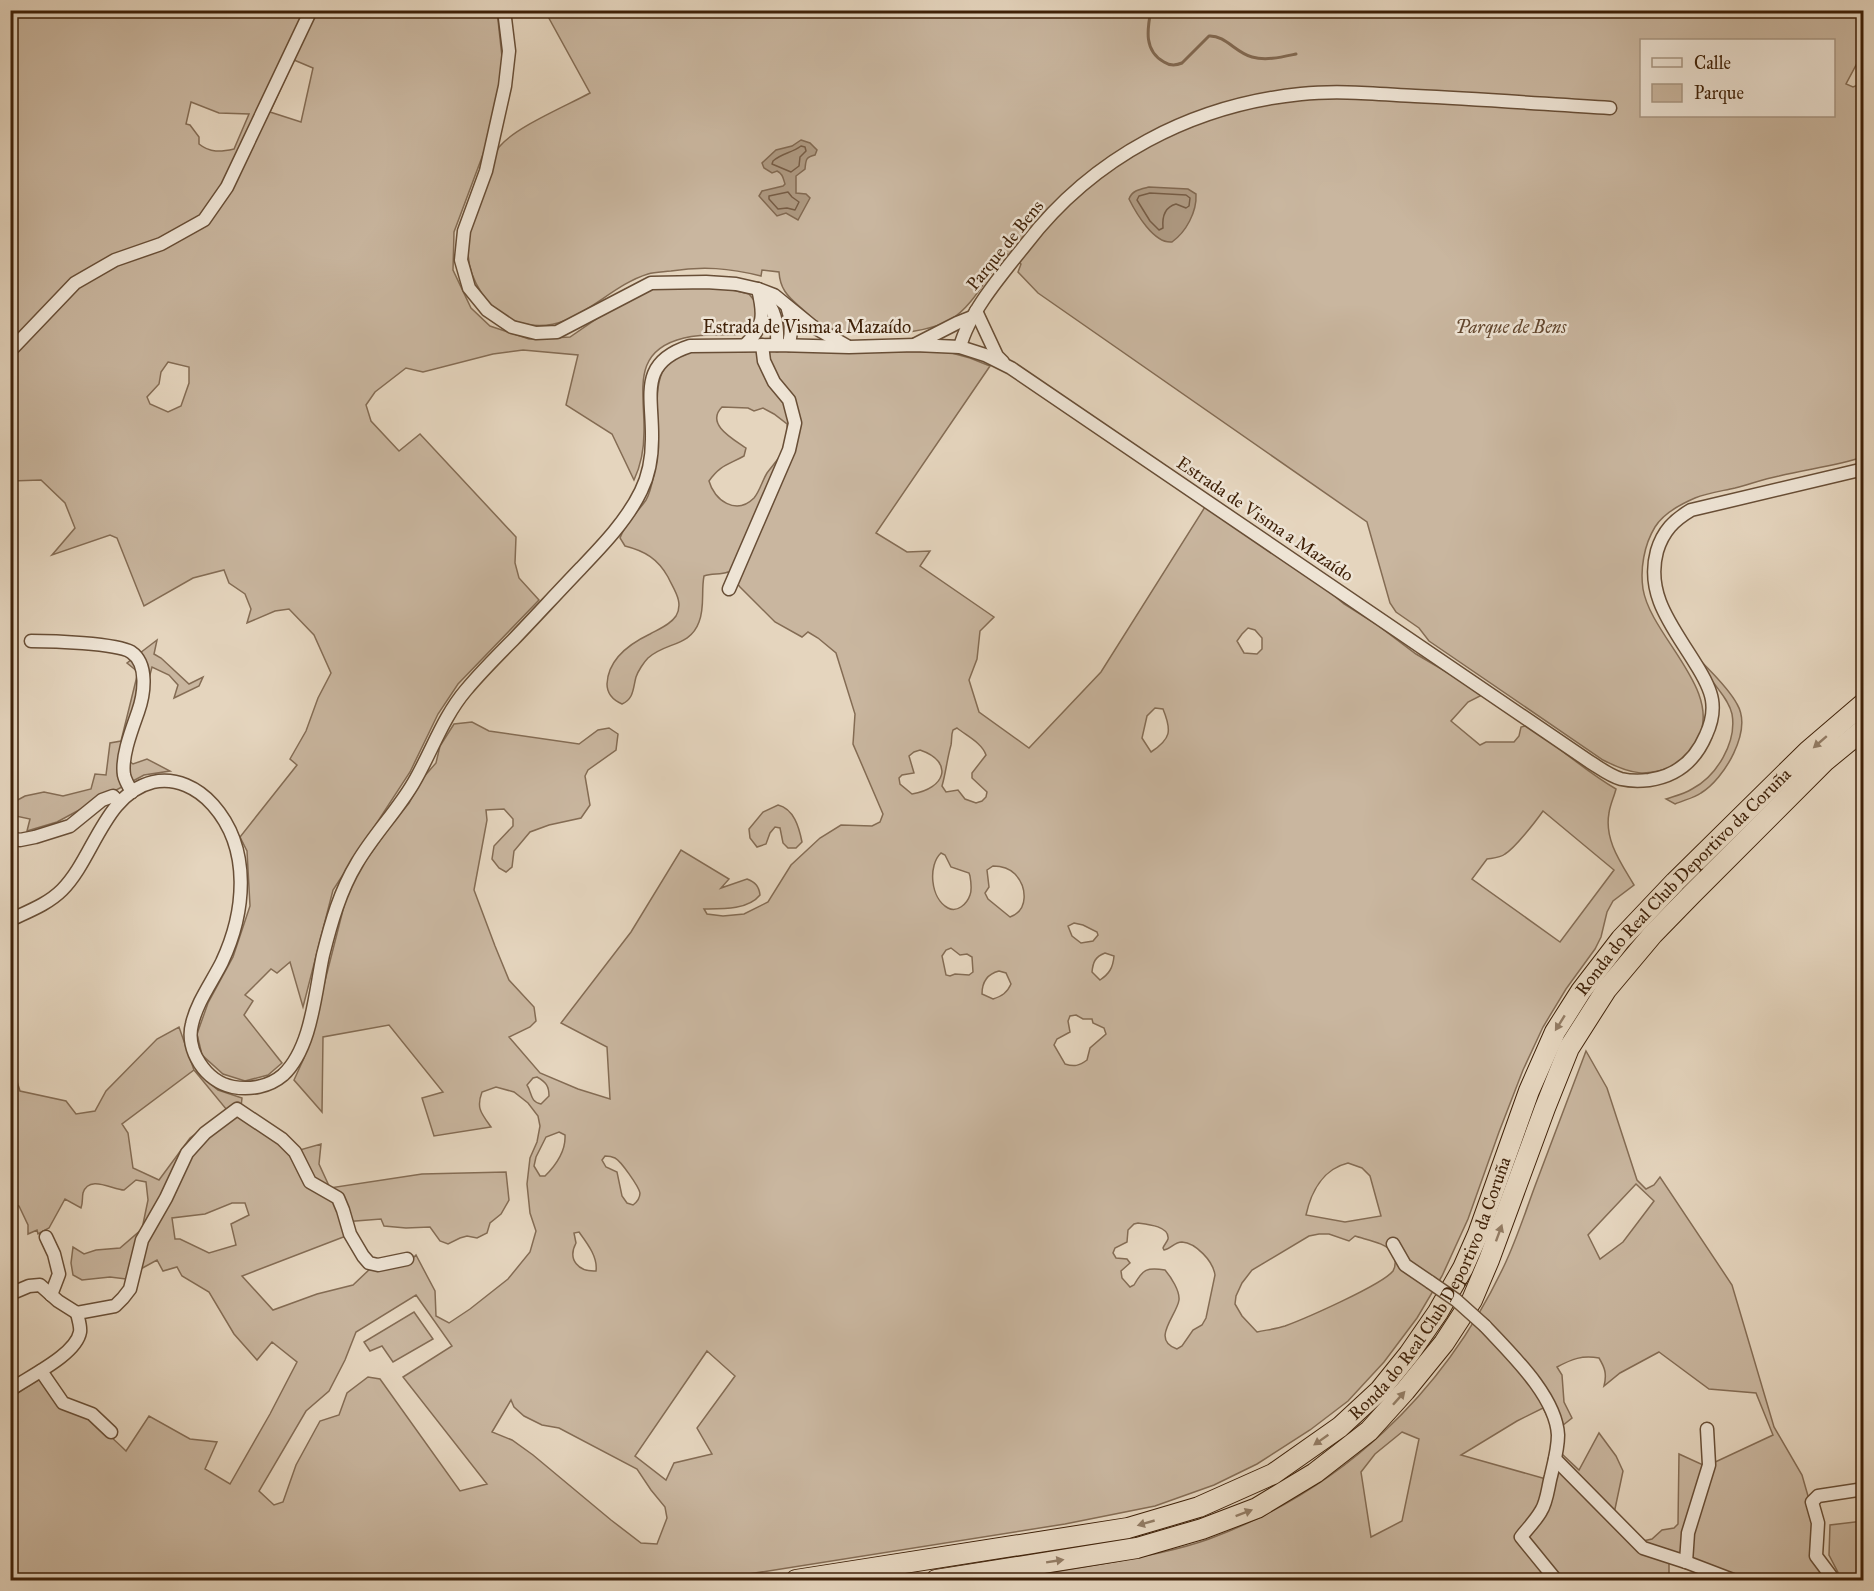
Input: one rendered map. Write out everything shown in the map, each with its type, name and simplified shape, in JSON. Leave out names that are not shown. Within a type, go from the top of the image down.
[{"type":"highway","name":"Ronda do Real Club Deportivo da Coruña","points":[[796,1581],[1128,1528],[1199,1507],[1273,1474],[1340,1427],[1380,1390],[1409,1354],[1438,1312],[1463,1268],[1478,1234],[1533,1082],[1555,1032],[1581,991],[1621,939],[1675,882],[1809,751],[1863,703]]},
{"type":"highway","name":"Ronda do Real Club Deportivo da Coruña","points":[[936,1581],[1137,1548],[1202,1529],[1257,1508],[1315,1473],[1369,1431],[1444,1343],[1472,1300],[1569,1048],[1605,990],[1653,934],[1692,894],[1825,761],[1863,729]]},
{"type":"street","points":[[10,351],[75,283],[115,260],[161,244],[204,220],[227,187],[311,10]]},
{"type":"street","points":[[504,10],[509,51],[506,86],[486,171],[464,231],[461,260],[469,288],[486,310],[512,327],[536,333],[557,332],[651,283],[736,284],[774,295],[812,326],[849,347]]},
{"type":"street","name":"Parque de Bens","points":[[960,347],[962,337],[974,314],[1039,227],[1069,196],[1097,173],[1134,148],[1158,134],[1202,116],[1256,101],[1302,93],[1334,92],[1610,108]]},
{"type":"street","points":[[745,345],[762,323],[763,310],[758,289]]},
{"type":"street","points":[[758,289],[771,305],[783,345]]},
{"type":"street","points":[[783,345],[792,329],[787,305]]},
{"type":"street","name":"Parque de Bens","points":[[915,345],[974,314]]},
{"type":"street","name":"Parque de Bens","points":[[974,314],[996,356],[1011,368]]},
{"type":"street","points":[[729,589],[789,450],[795,423],[789,400],[774,382],[764,361],[762,345]]},
{"type":"street","name":"Estrada de Visma a Mazaído","points":[[10,920],[47,903],[61,891],[72,879],[119,802],[142,786],[156,782],[169,781],[184,784],[206,797],[220,813],[231,833],[241,877],[241,892],[232,940],[191,1024],[191,1045],[197,1061],[210,1075],[224,1084],[254,1088],[269,1084],[286,1072],[297,1057],[309,1020],[330,930],[345,886],[370,843],[414,781],[455,704],[474,680],[592,556],[634,504],[650,464],[651,384],[658,366],[670,354],[690,346],[915,345],[960,347],[985,355],[1011,368],[1590,762],[1615,777],[1633,781],[1670,775],[1683,768],[1694,757],[1711,724],[1712,698],[1707,684],[1662,609],[1656,593],[1653,577],[1655,560],[1659,544],[1667,531],[1676,519],[1691,510],[1863,469]]},
{"type":"street","points":[[31,640],[56,640],[106,646],[130,652],[139,660],[144,672],[140,706],[126,746],[124,775],[132,792]]},
{"type":"street","points":[[10,838],[20,840],[35,837],[70,826],[102,800],[113,796],[119,802]]},
{"type":"street","points":[[236,1087],[237,1109]]},
{"type":"street","points":[[237,1109],[282,1138],[295,1152],[310,1182],[338,1198],[344,1210],[350,1234],[369,1263],[378,1265],[407,1260]]},
{"type":"street","points":[[10,1294],[29,1286],[40,1285],[77,1313],[115,1306],[130,1289],[142,1240],[166,1198],[187,1153],[205,1133],[237,1109]]},
{"type":"street","points":[[46,1237],[54,1254],[59,1274],[51,1295]]},
{"type":"street","points":[[1393,1244],[1405,1264],[1456,1300],[1485,1326],[1518,1362],[1550,1408],[1558,1436],[1555,1459],[1543,1510],[1521,1537],[1556,1581]]},
{"type":"street","points":[[10,1390],[41,1371],[72,1347],[80,1332],[77,1313]]},
{"type":"street","points":[[41,1371],[63,1403],[92,1414],[111,1432]]},
{"type":"street","points":[[1686,1562],[1688,1533],[1709,1465],[1707,1429]]},
{"type":"street","points":[[1555,1459],[1643,1548],[1733,1581]]},
{"type":"street","points":[[1834,1581],[1816,1556],[1818,1523],[1812,1502],[1818,1496],[1863,1490]]},
{"type":"green space","name":"Parque de Bens","points":[[1848,10],[1863,21],[1863,52],[1846,84],[1853,87],[1863,83],[1863,457],[1700,496],[1684,503],[1658,522],[1646,549],[1643,589],[1659,626],[1694,684],[1702,703],[1703,722],[1697,741],[1680,763],[1647,773],[1622,769],[1603,760],[1429,641],[1419,628],[1396,612],[1390,603],[1367,522],[1038,293],[1018,272],[1021,264],[1006,253],[974,298],[959,314],[938,325],[904,333],[866,334],[833,329],[820,324],[788,295],[781,283],[779,272],[762,270],[761,276],[705,268],[648,274],[632,280],[574,316],[559,323],[543,326],[525,324],[500,313],[490,304],[475,281],[468,255],[471,227],[495,154],[507,139],[517,132],[590,93],[545,11]]},
{"type":"green space","points":[[10,11],[497,11],[503,66],[488,141],[454,232],[453,270],[471,308],[490,326],[529,339],[570,337],[624,300],[654,288],[678,286],[728,289],[749,294],[758,305],[756,321],[748,334],[684,338],[667,344],[655,353],[644,375],[643,445],[634,480],[612,434],[566,405],[578,355],[523,350],[493,354],[423,372],[406,368],[375,392],[366,405],[371,421],[399,451],[420,434],[516,537],[515,563],[519,578],[539,600],[458,684],[438,714],[410,772],[333,890],[303,1007],[290,962],[277,973],[271,969],[245,995],[253,1001],[244,1015],[282,1063],[268,1075],[245,1081],[223,1074],[202,1055],[197,1034],[208,1003],[233,957],[250,906],[247,851],[240,837],[297,765],[290,759],[306,731],[318,698],[331,673],[314,635],[289,609],[275,611],[247,623],[251,609],[245,594],[229,583],[224,570],[193,578],[144,606],[117,538],[110,535],[52,555],[75,528],[65,503],[41,480],[11,481]],"holes":[[[294,60],[313,68],[301,122],[270,112]],[[191,102],[219,113],[249,114],[234,149],[225,151],[203,147],[199,144],[199,137],[190,125],[186,124]],[[168,362],[189,367],[189,383],[181,406],[168,412],[150,404],[147,397],[159,384],[161,372]]]},
{"type":"green space","points":[[708,350],[948,352],[990,366],[876,533],[907,552],[930,551],[920,566],[994,617],[980,631],[977,659],[969,680],[979,712],[1029,748],[1101,672],[1205,507],[1326,589],[1416,654],[1484,694],[1468,702],[1451,721],[1480,745],[1486,742],[1514,742],[1519,736],[1521,727],[1529,725],[1582,767],[1616,789],[1609,813],[1609,833],[1615,851],[1634,885],[1613,901],[1595,949],[1566,989],[1543,1027],[1523,1070],[1468,1219],[1442,1276],[1417,1318],[1384,1362],[1348,1401],[1310,1430],[1257,1464],[1214,1485],[1155,1506],[1065,1524],[711,1580],[11,1580],[10,1398],[41,1378],[126,1451],[149,1416],[190,1439],[217,1442],[205,1469],[230,1484],[297,1362],[272,1342],[257,1360],[234,1334],[209,1292],[182,1276],[177,1267],[163,1271],[157,1260],[126,1279],[110,1277],[82,1280],[73,1275],[71,1263],[73,1247],[84,1254],[96,1250],[120,1248],[142,1229],[148,1200],[146,1182],[136,1180],[124,1190],[102,1184],[90,1185],[83,1193],[81,1208],[65,1199],[49,1228],[38,1234],[37,1230],[28,1234],[28,1225],[19,1206],[11,1203],[10,1076],[15,1075],[20,1091],[66,1101],[76,1114],[95,1111],[106,1091],[157,1039],[179,1027],[194,1070],[218,1090],[242,1098],[241,1107],[287,1136],[300,1150],[321,1144],[319,1164],[330,1188],[422,1174],[506,1172],[509,1200],[501,1214],[490,1223],[487,1233],[477,1238],[467,1236],[448,1244],[440,1241],[430,1227],[384,1226],[381,1219],[343,1222],[346,1236],[242,1276],[273,1310],[317,1294],[353,1285],[372,1267],[409,1262],[416,1255],[435,1291],[436,1316],[449,1323],[470,1309],[508,1279],[530,1252],[536,1231],[530,1213],[527,1184],[530,1158],[537,1142],[540,1126],[538,1116],[528,1103],[514,1092],[496,1087],[482,1092],[479,1102],[482,1114],[491,1127],[434,1136],[422,1098],[443,1092],[389,1025],[323,1037],[322,1112],[294,1080],[311,1036],[345,902],[359,870],[409,803],[422,779],[436,763],[440,746],[454,724],[472,722],[489,731],[579,744],[598,730],[609,728],[618,734],[616,750],[588,770],[585,776],[590,805],[581,818],[530,832],[514,851],[512,867],[506,872],[499,868],[492,859],[494,846],[513,826],[513,819],[504,809],[486,810],[487,820],[474,890],[509,980],[534,1007],[536,1021],[530,1027],[509,1037],[540,1073],[610,1099],[607,1047],[561,1023],[631,932],[681,850],[729,879],[721,888],[747,879],[756,885],[760,895],[749,904],[734,908],[704,909],[707,914],[723,916],[744,914],[768,902],[791,865],[820,838],[841,825],[872,826],[880,822],[883,814],[853,744],[855,714],[836,653],[808,632],[802,637],[775,622],[728,572],[704,576],[702,611],[695,630],[690,636],[648,658],[637,675],[629,699],[622,704],[609,694],[608,675],[621,653],[668,624],[676,616],[679,606],[677,596],[660,565],[645,553],[625,546],[620,538],[628,523],[646,500],[652,485],[657,455],[657,396],[662,373],[668,363],[678,356]],"holes":[[[722,407],[748,408],[754,411],[763,408],[787,424],[787,439],[783,451],[767,473],[754,498],[740,506],[733,506],[721,499],[709,481],[721,468],[744,456],[746,448],[728,436],[717,419]],[[1248,628],[1255,630],[1262,638],[1262,649],[1257,654],[1244,653],[1237,641]],[[1155,708],[1163,709],[1168,723],[1168,734],[1163,743],[1151,752],[1142,738],[1147,716]],[[957,728],[978,743],[986,755],[972,773],[972,778],[987,792],[982,801],[976,803],[965,799],[958,790],[946,792],[942,786],[952,734]],[[920,750],[931,755],[942,768],[942,775],[932,787],[912,794],[900,784],[899,778],[902,775],[914,773],[909,756]],[[1543,811],[1614,870],[1560,942],[1472,879],[1487,859],[1503,855],[1525,834]],[[941,853],[945,855],[951,867],[969,873],[971,891],[967,902],[955,909],[948,908],[937,897],[933,881],[934,865]],[[993,866],[1007,869],[1019,879],[1024,898],[1016,914],[1010,917],[988,899],[985,893],[989,887],[987,870]],[[1074,923],[1097,932],[1098,935],[1093,941],[1081,943],[1072,936],[1068,926]],[[951,948],[960,955],[967,954],[972,957],[973,972],[969,975],[946,975],[942,956],[946,950]],[[1105,953],[1114,956],[1110,970],[1100,980],[1092,972],[1095,960]],[[999,971],[1006,973],[1011,984],[1004,994],[993,999],[982,994],[986,979]],[[1076,1015],[1083,1019],[1092,1019],[1093,1023],[1104,1028],[1106,1034],[1090,1048],[1087,1060],[1076,1065],[1065,1064],[1054,1045],[1057,1039],[1070,1032],[1068,1021],[1070,1016]],[[194,1070],[227,1110],[190,1138],[159,1180],[133,1168],[128,1133],[122,1124]],[[537,1077],[546,1085],[549,1096],[541,1104],[532,1097],[527,1085]],[[559,1132],[565,1135],[560,1157],[545,1176],[540,1176],[534,1166],[546,1137]],[[605,1156],[618,1160],[637,1185],[640,1193],[633,1205],[627,1203],[622,1196],[617,1172],[606,1167],[602,1160]],[[1348,1163],[1362,1168],[1370,1176],[1381,1216],[1345,1222],[1306,1215],[1311,1198],[1325,1176],[1339,1166]],[[232,1203],[245,1203],[249,1215],[231,1224],[236,1245],[209,1253],[180,1239],[175,1239],[172,1218],[205,1214]],[[1134,1224],[1146,1224],[1157,1226],[1168,1235],[1164,1250],[1177,1243],[1187,1243],[1198,1249],[1211,1264],[1215,1275],[1206,1318],[1202,1325],[1193,1330],[1182,1346],[1177,1349],[1169,1345],[1166,1340],[1165,1333],[1179,1300],[1177,1288],[1170,1276],[1165,1270],[1146,1270],[1130,1287],[1122,1278],[1121,1271],[1130,1263],[1127,1259],[1116,1258],[1113,1253],[1115,1248],[1127,1242],[1128,1230]],[[579,1232],[594,1255],[596,1271],[584,1269],[576,1264],[574,1249],[576,1243],[574,1233]],[[1329,1234],[1349,1241],[1355,1236],[1386,1247],[1395,1257],[1393,1271],[1374,1285],[1325,1309],[1278,1328],[1257,1332],[1242,1316],[1235,1304],[1236,1296],[1252,1270],[1309,1236]],[[416,1295],[452,1346],[403,1377],[487,1484],[460,1491],[380,1379],[368,1377],[347,1393],[339,1415],[320,1421],[296,1465],[283,1502],[274,1505],[259,1491],[306,1411],[329,1391],[356,1332]],[[707,1351],[735,1376],[697,1428],[712,1454],[674,1463],[666,1480],[635,1456]],[[511,1400],[514,1407],[524,1416],[542,1425],[559,1428],[637,1469],[665,1507],[667,1518],[657,1544],[641,1543],[512,1440],[492,1432]]]},
{"type":"green space","points":[[157,640],[154,654],[189,684],[203,677],[199,686],[174,698],[178,685],[169,675],[152,667],[128,760],[133,764],[147,759],[170,771],[144,775],[57,822],[27,831],[30,819],[11,815],[12,803],[25,796],[44,792],[63,796],[91,789],[95,774],[106,775],[110,743],[121,741],[138,672],[127,663]]},
{"type":"green space","points":[[1698,658],[1737,704],[1741,715],[1739,740],[1727,766],[1710,786],[1698,795],[1675,804],[1666,799],[1689,791],[1710,776],[1717,767],[1728,747],[1733,725],[1729,705]]},
{"type":"green space","points":[[778,805],[784,807],[792,815],[802,842],[796,848],[788,848],[783,843],[780,828],[775,827],[766,844],[757,847],[750,838],[749,829],[763,812]]},
{"type":"green space","points":[[1586,1051],[1607,1088],[1637,1180],[1646,1189],[1654,1185],[1660,1177],[1732,1285],[1774,1427],[1802,1475],[1808,1496],[1810,1517],[1816,1527],[1814,1538],[1830,1580],[1724,1580],[1669,1561],[1669,1580],[1006,1580],[1149,1555],[1209,1539],[1303,1494],[1345,1465],[1384,1432],[1419,1395],[1451,1355],[1480,1312],[1512,1247]],"holes":[[[1636,1184],[1654,1201],[1623,1242],[1600,1259],[1588,1235]],[[1659,1352],[1709,1389],[1756,1393],[1773,1435],[1711,1464],[1703,1465],[1679,1454],[1678,1524],[1674,1528],[1662,1530],[1652,1539],[1643,1541],[1637,1551],[1612,1523],[1623,1471],[1616,1456],[1599,1433],[1579,1470],[1561,1453],[1562,1426],[1572,1418],[1564,1402],[1562,1375],[1557,1367],[1577,1358],[1599,1358],[1605,1371],[1604,1386],[1620,1373]],[[1543,1408],[1555,1432],[1546,1479],[1461,1455]],[[1402,1432],[1419,1439],[1402,1521],[1371,1537],[1361,1472],[1375,1454]]]},
{"type":"green space","points":[[414,1312],[433,1339],[393,1362],[382,1346],[370,1351],[364,1342]]},
{"type":"green space","points":[[1863,1521],[1863,1580],[1842,1580],[1829,1555],[1830,1525]]},
{"type":"water","points":[[801,140],[810,143],[817,150],[815,155],[807,160],[805,169],[796,176],[796,193],[806,194],[810,198],[798,220],[786,213],[777,216],[759,196],[762,191],[785,184],[780,173],[777,171],[772,173],[764,168],[762,163],[776,150],[792,146]]},
{"type":"water","points":[[1149,187],[1188,189],[1196,194],[1195,208],[1190,221],[1172,242],[1165,241],[1152,233],[1129,199],[1140,189]]},
{"type":"waterway","points":[[1151,10],[1148,32],[1150,46],[1153,52],[1168,64],[1182,63],[1209,36],[1220,38],[1246,55],[1257,58],[1296,54]]}]
